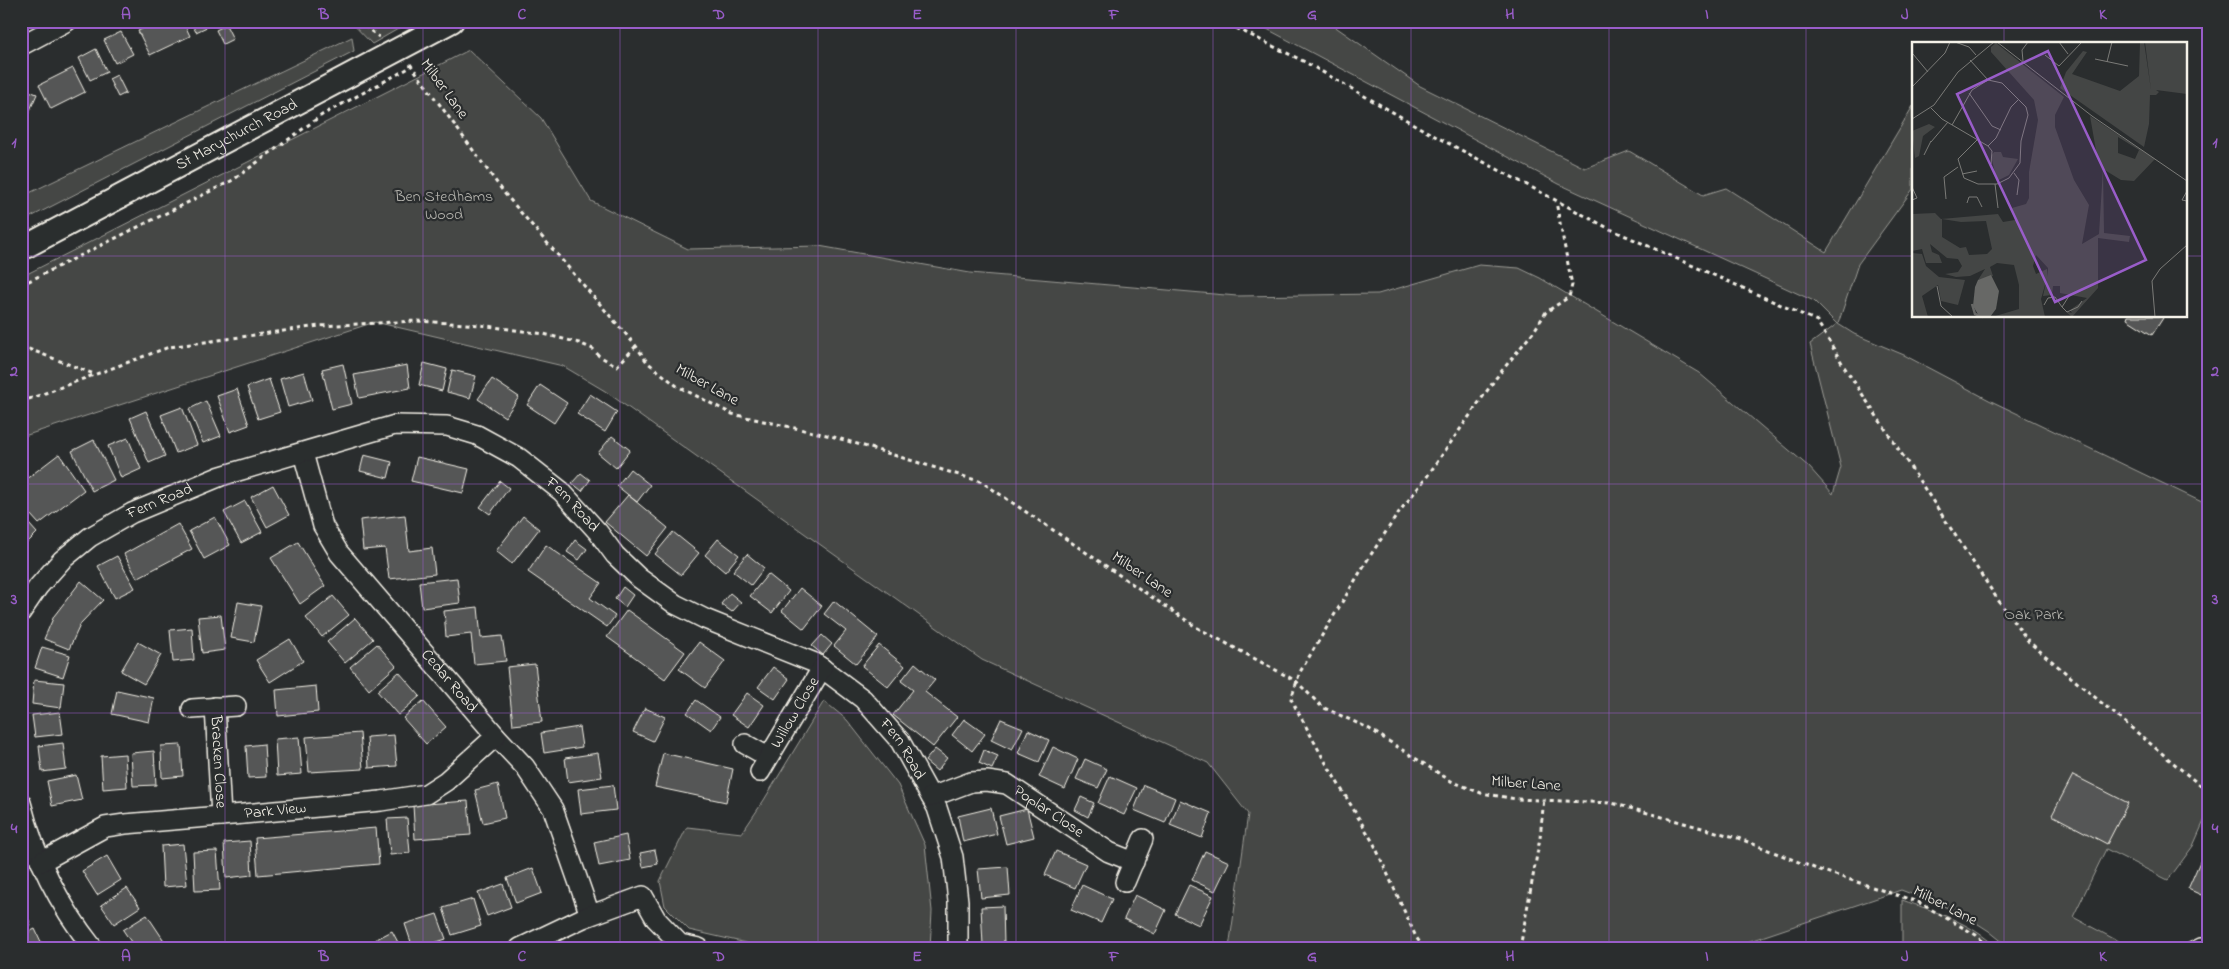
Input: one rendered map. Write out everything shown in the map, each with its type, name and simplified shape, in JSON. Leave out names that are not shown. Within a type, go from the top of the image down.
[{"type":"street","points":[[22,45],[67,21]]},
{"type":"street","name":"St Marychurch Road","points":[[21,249],[452,21]]},
{"type":"street","name":"Fern Road","points":[[21,612],[38,587],[62,560],[90,537],[132,512],[221,476],[395,425],[447,426],[477,435],[519,458],[561,491],[621,561],[639,578],[675,604],[705,619],[815,663],[863,699],[900,741],[937,808],[953,857],[958,901],[958,948]]},
{"type":"street","name":"Cedar Road","points":[[303,453],[322,526],[339,553],[496,736],[526,767],[553,809],[590,915]]},
{"type":"street","name":"Willow Close","points":[[745,744],[764,764],[822,668]]},
{"type":"street","name":"Bracken Close","points":[[192,709],[236,706]]},
{"type":"street","name":"Bracken Close","points":[[215,707],[221,816]]},
{"type":"street","name":"Park View","points":[[41,862],[105,827],[381,801],[426,794],[446,781],[496,736]]},
{"type":"street","name":"Poplar Close","points":[[931,797],[971,782],[987,781],[1007,784],[1109,852],[1134,862]]},
{"type":"street","points":[[21,802],[26,823],[41,862],[60,900],[77,928],[93,948]]},
{"type":"street","points":[[1126,882],[1143,839]]},
{"type":"street","points":[[520,948],[590,915],[643,896],[656,919],[680,944],[699,948]]},
{"type":"lane","points":[[2190,948],[2200,943],[2208,943]]},
{"type":"path","name":"Milber Lane","points":[[358,21],[399,49],[505,194],[636,346],[647,362],[677,386],[732,414],[831,436],[982,482],[1196,627],[1296,681],[1322,708],[1368,728],[1451,781],[1481,794],[1516,799],[1544,798],[1612,803],[1738,838],[1814,868],[1918,902],[1976,935],[1989,948]]},
{"type":"path","points":[[1222,21],[1234,23],[1556,202],[1610,229],[1817,320],[1845,368],[1982,575],[2029,642],[2208,792]]},
{"type":"path","points":[[21,285],[233,180],[322,116],[412,67]]},
{"type":"path","points":[[1424,948],[1416,936],[1374,844],[1322,758],[1291,700],[1296,681],[1368,558],[1399,512],[1426,478],[1496,378],[1534,331],[1546,312],[1569,297],[1572,285],[1556,202]]},
{"type":"path","points":[[21,402],[169,347],[320,326],[416,321],[480,325],[544,334],[579,343],[593,349],[599,356],[617,366],[636,346]]},
{"type":"path","points":[[21,346],[94,374]]},
{"type":"path","points":[[1520,948],[1540,838],[1544,798]]},
{"type":"green space","points":[[350,21],[412,21],[372,44]]},
{"type":"green space","points":[[1252,21],[1327,21],[1420,86],[1585,168],[1629,151],[1703,195],[1726,188],[1826,252],[1912,108],[1912,190],[1858,264],[1838,324],[1854,334],[1904,355],[1991,401],[2208,505],[2208,812],[2193,846],[2168,880],[2106,849],[2073,917],[2131,948],[2010,948],[1989,931],[1961,913],[1901,890],[1729,948],[1229,948],[1248,814],[1208,763],[982,660],[605,391],[563,366],[375,322],[21,437],[21,277],[469,50],[541,118],[591,201],[688,249],[819,246],[970,273],[1237,296],[1378,294],[1479,265],[1519,268],[1540,278],[1699,373],[1809,467],[1833,494],[1841,467],[1810,344],[1837,324],[1814,301],[1559,184]]},
{"type":"green space","points":[[352,37],[354,51],[21,222],[21,197]]},
{"type":"green space","points":[[824,701],[847,720],[898,785],[925,845],[932,911],[930,948],[768,948],[689,930],[665,906],[660,881],[687,827],[742,833]]},
{"type":"green space","points":[[1902,900],[1940,914],[1976,931],[1997,948],[1902,948]]},
{"type":"building","points":[[158,21],[183,21],[190,36],[150,55],[138,31]]},
{"type":"building","points":[[190,21],[207,21],[209,26],[196,32]]},
{"type":"building","points":[[226,25],[233,39],[223,44],[216,30]]},
{"type":"building","points":[[121,32],[133,54],[115,63],[104,40]]},
{"type":"building","points":[[96,49],[107,72],[90,80],[79,58]]},
{"type":"building","points":[[73,68],[85,92],[51,109],[39,85]]},
{"type":"building","points":[[117,75],[126,93],[118,97],[109,79]]},
{"type":"building","points":[[21,88],[37,94],[23,126],[21,125]]},
{"type":"building","points":[[2127,318],[2163,318],[2152,335]]},
{"type":"building","points":[[424,363],[447,369],[442,391],[419,385]]},
{"type":"building","points":[[343,364],[352,404],[332,409],[322,369]]},
{"type":"building","points":[[407,365],[410,388],[359,398],[354,375]]},
{"type":"building","points":[[452,370],[476,376],[470,398],[447,392]]},
{"type":"building","points":[[304,372],[312,400],[288,407],[280,379]]},
{"type":"building","points":[[269,379],[280,412],[258,419],[247,387]]},
{"type":"building","points":[[492,379],[519,397],[505,417],[478,399]]},
{"type":"building","points":[[540,385],[567,403],[554,423],[527,405]]},
{"type":"building","points":[[237,389],[249,425],[230,432],[217,396]]},
{"type":"building","points":[[590,394],[617,412],[605,432],[577,414]]},
{"type":"building","points":[[206,401],[221,436],[203,443],[189,409]]},
{"type":"building","points":[[182,407],[197,445],[176,453],[161,415]]},
{"type":"building","points":[[146,411],[165,456],[149,463],[130,418]]},
{"type":"building","points":[[612,436],[630,450],[616,468],[598,453]]},
{"type":"building","points":[[128,438],[141,469],[121,478],[108,446]]},
{"type":"building","points":[[94,440],[114,480],[92,491],[72,451]]},
{"type":"building","points":[[59,454],[84,490],[39,524],[21,504],[21,483]]},
{"type":"building","points":[[364,455],[392,462],[388,478],[360,471]]},
{"type":"building","points":[[417,457],[469,469],[463,493],[411,481]]},
{"type":"building","points":[[630,469],[650,485],[637,502],[617,486]]},
{"type":"building","points":[[581,473],[590,480],[582,491],[572,483]]},
{"type":"building","points":[[500,481],[509,488],[490,514],[480,507]]},
{"type":"building","points":[[273,485],[289,515],[267,527],[251,497]]},
{"type":"building","points":[[628,495],[668,528],[646,556],[605,522]]},
{"type":"building","points":[[245,501],[262,532],[241,543],[224,512]]},
{"type":"building","points":[[21,515],[37,533],[21,549]]},
{"type":"building","points":[[405,515],[409,551],[432,548],[435,574],[389,579],[385,548],[363,550],[360,520]]},
{"type":"building","points":[[523,516],[539,529],[512,564],[496,551]]},
{"type":"building","points":[[215,517],[230,545],[204,559],[189,531]]},
{"type":"building","points":[[178,524],[192,549],[137,578],[124,554]]},
{"type":"building","points":[[673,532],[699,553],[681,575],[655,554]]},
{"type":"building","points":[[718,539],[739,555],[725,572],[705,555]]},
{"type":"building","points":[[575,540],[587,549],[579,560],[567,552]]},
{"type":"building","points":[[298,542],[325,586],[300,604],[271,558]]},
{"type":"building","points":[[546,545],[601,583],[590,598],[615,616],[607,627],[528,572]]},
{"type":"building","points":[[747,554],[764,568],[751,585],[733,571]]},
{"type":"building","points":[[117,556],[135,588],[115,598],[98,566]]},
{"type":"building","points":[[768,574],[789,591],[772,613],[750,596]]},
{"type":"building","points":[[457,578],[460,603],[422,608],[419,582]]},
{"type":"building","points":[[81,581],[103,600],[81,623],[69,649],[44,639],[54,616]]},
{"type":"building","points":[[623,587],[633,595],[625,607],[615,599]]},
{"type":"building","points":[[800,588],[822,606],[804,629],[782,611]]},
{"type":"building","points":[[730,593],[741,602],[732,612],[721,604]]},
{"type":"building","points":[[333,596],[349,615],[322,637],[306,618]]},
{"type":"building","points":[[834,601],[878,637],[856,664],[834,646],[846,631],[824,614]]},
{"type":"building","points":[[238,602],[261,606],[254,642],[231,638]]},
{"type":"building","points":[[478,607],[481,638],[502,636],[506,661],[474,664],[471,634],[446,637],[444,611]]},
{"type":"building","points":[[627,610],[685,652],[665,679],[607,637]]},
{"type":"building","points":[[221,615],[225,650],[202,653],[198,617]]},
{"type":"building","points":[[355,618],[373,639],[345,663],[327,642]]},
{"type":"building","points":[[192,628],[194,660],[173,662],[170,630]]},
{"type":"building","points":[[822,635],[832,644],[823,655],[812,646]]},
{"type":"building","points":[[290,639],[303,661],[270,682],[256,660]]},
{"type":"building","points":[[138,642],[161,655],[144,684],[121,671]]},
{"type":"building","points":[[699,642],[725,661],[705,688],[679,669]]},
{"type":"building","points":[[377,644],[396,666],[369,690],[350,667]]},
{"type":"building","points":[[879,645],[905,666],[888,687],[862,666]]},
{"type":"building","points":[[42,647],[70,655],[63,677],[35,668]]},
{"type":"building","points":[[915,663],[935,680],[925,692],[957,717],[933,747],[893,715],[913,690],[901,681]]},
{"type":"building","points":[[535,664],[542,722],[513,725],[507,667]]},
{"type":"building","points":[[773,667],[789,679],[775,699],[758,687]]},
{"type":"building","points":[[399,672],[420,696],[398,715],[377,691]]},
{"type":"building","points":[[34,680],[64,683],[61,708],[32,704]]},
{"type":"building","points":[[316,686],[318,712],[278,716],[276,690]]},
{"type":"building","points":[[117,690],[154,698],[149,722],[112,714]]},
{"type":"building","points":[[747,693],[764,705],[749,727],[731,715]]},
{"type":"building","points":[[696,700],[720,717],[711,730],[687,713]]},
{"type":"building","points":[[423,701],[446,727],[426,744],[403,718]]},
{"type":"building","points":[[645,708],[665,717],[653,741],[633,732]]},
{"type":"building","points":[[60,712],[63,734],[35,737],[32,715]]},
{"type":"building","points":[[964,719],[985,734],[972,751],[952,735]]},
{"type":"building","points":[[1001,719],[1023,728],[1012,750],[991,740]]},
{"type":"building","points":[[579,727],[582,747],[544,753],[541,733]]},
{"type":"building","points":[[1028,730],[1049,740],[1039,762],[1018,753]]},
{"type":"building","points":[[360,733],[363,769],[309,772],[306,737]]},
{"type":"building","points":[[394,735],[397,766],[369,768],[367,737]]},
{"type":"building","points":[[299,737],[302,774],[277,776],[275,739]]},
{"type":"building","points":[[63,743],[66,769],[42,772],[39,746]]},
{"type":"building","points":[[264,744],[266,777],[248,778],[246,746]]},
{"type":"building","points":[[181,745],[183,776],[162,778],[161,746]]},
{"type":"building","points":[[1053,747],[1078,759],[1065,789],[1039,777]]},
{"type":"building","points":[[935,749],[947,758],[937,771],[925,761]]},
{"type":"building","points":[[984,750],[998,756],[992,769],[979,763]]},
{"type":"building","points":[[154,751],[156,785],[133,786],[131,753]]},
{"type":"building","points":[[598,753],[602,777],[568,782],[565,758]]},
{"type":"building","points":[[663,753],[733,769],[726,802],[655,787]]},
{"type":"building","points":[[125,754],[127,787],[103,789],[101,756]]},
{"type":"building","points":[[1085,759],[1107,769],[1098,788],[1076,779]]},
{"type":"building","points":[[76,775],[82,800],[52,806],[47,781]]},
{"type":"building","points":[[2073,775],[2128,803],[2107,844],[2052,815]]},
{"type":"building","points":[[1110,776],[1137,788],[1124,815],[1098,803]]},
{"type":"building","points":[[498,784],[505,818],[483,823],[475,790]]},
{"type":"building","points":[[613,785],[616,810],[581,814],[578,789]]},
{"type":"building","points":[[1144,785],[1175,798],[1165,823],[1134,810]]},
{"type":"building","points":[[1081,797],[1094,803],[1088,817],[1075,810]]},
{"type":"building","points":[[1180,800],[1211,813],[1202,838],[1170,825]]},
{"type":"building","points":[[468,801],[471,835],[415,839],[413,805]]},
{"type":"building","points":[[991,808],[997,834],[963,842],[958,816]]},
{"type":"building","points":[[1027,809],[1034,837],[1006,844],[999,816]]},
{"type":"building","points":[[407,818],[410,853],[390,855],[387,819]]},
{"type":"building","points":[[376,828],[379,864],[258,875],[255,838]]},
{"type":"building","points":[[626,835],[630,860],[599,866],[594,842]]},
{"type":"building","points":[[250,841],[252,875],[226,878],[224,843]]},
{"type":"building","points":[[183,844],[187,885],[163,887],[161,846]]},
{"type":"building","points":[[655,850],[658,864],[643,867],[640,853]]},
{"type":"building","points":[[217,851],[220,890],[195,891],[193,852]]},
{"type":"building","points":[[1056,851],[1086,864],[1075,888],[1045,875]]},
{"type":"building","points":[[1205,851],[1229,862],[1215,891],[1192,880]]},
{"type":"building","points":[[107,856],[121,880],[97,895],[82,871]]},
{"type":"building","points":[[2202,857],[2208,859],[2208,898],[2188,889]]},
{"type":"building","points":[[1008,867],[1010,895],[981,898],[978,869]]},
{"type":"building","points":[[533,868],[542,893],[516,903],[507,878]]},
{"type":"building","points":[[503,884],[511,907],[487,916],[478,893]]},
{"type":"building","points":[[1082,885],[1112,899],[1101,923],[1071,910]]},
{"type":"building","points":[[1189,885],[1213,896],[1199,925],[1175,914]]},
{"type":"building","points":[[127,888],[140,907],[114,924],[101,905]]},
{"type":"building","points":[[1135,895],[1166,910],[1155,934],[1124,919]]},
{"type":"building","points":[[473,899],[481,926],[452,935],[443,908]]},
{"type":"building","points":[[21,902],[31,925],[21,929]]},
{"type":"building","points":[[1003,906],[1004,944],[983,945],[981,907]]},
{"type":"building","points":[[437,914],[446,939],[419,948],[413,948],[405,924]]},
{"type":"building","points":[[147,915],[169,948],[135,948],[123,930]]},
{"type":"building","points":[[35,929],[44,948],[21,948],[21,936]]},
{"type":"building","points":[[392,931],[401,948],[374,948],[371,942]]},
{"type":"park label","name":"Ben Stedhams Wood","points":[[444,206]]},
{"type":"park label","name":"Oak Park","points":[[2034,615]]}]
